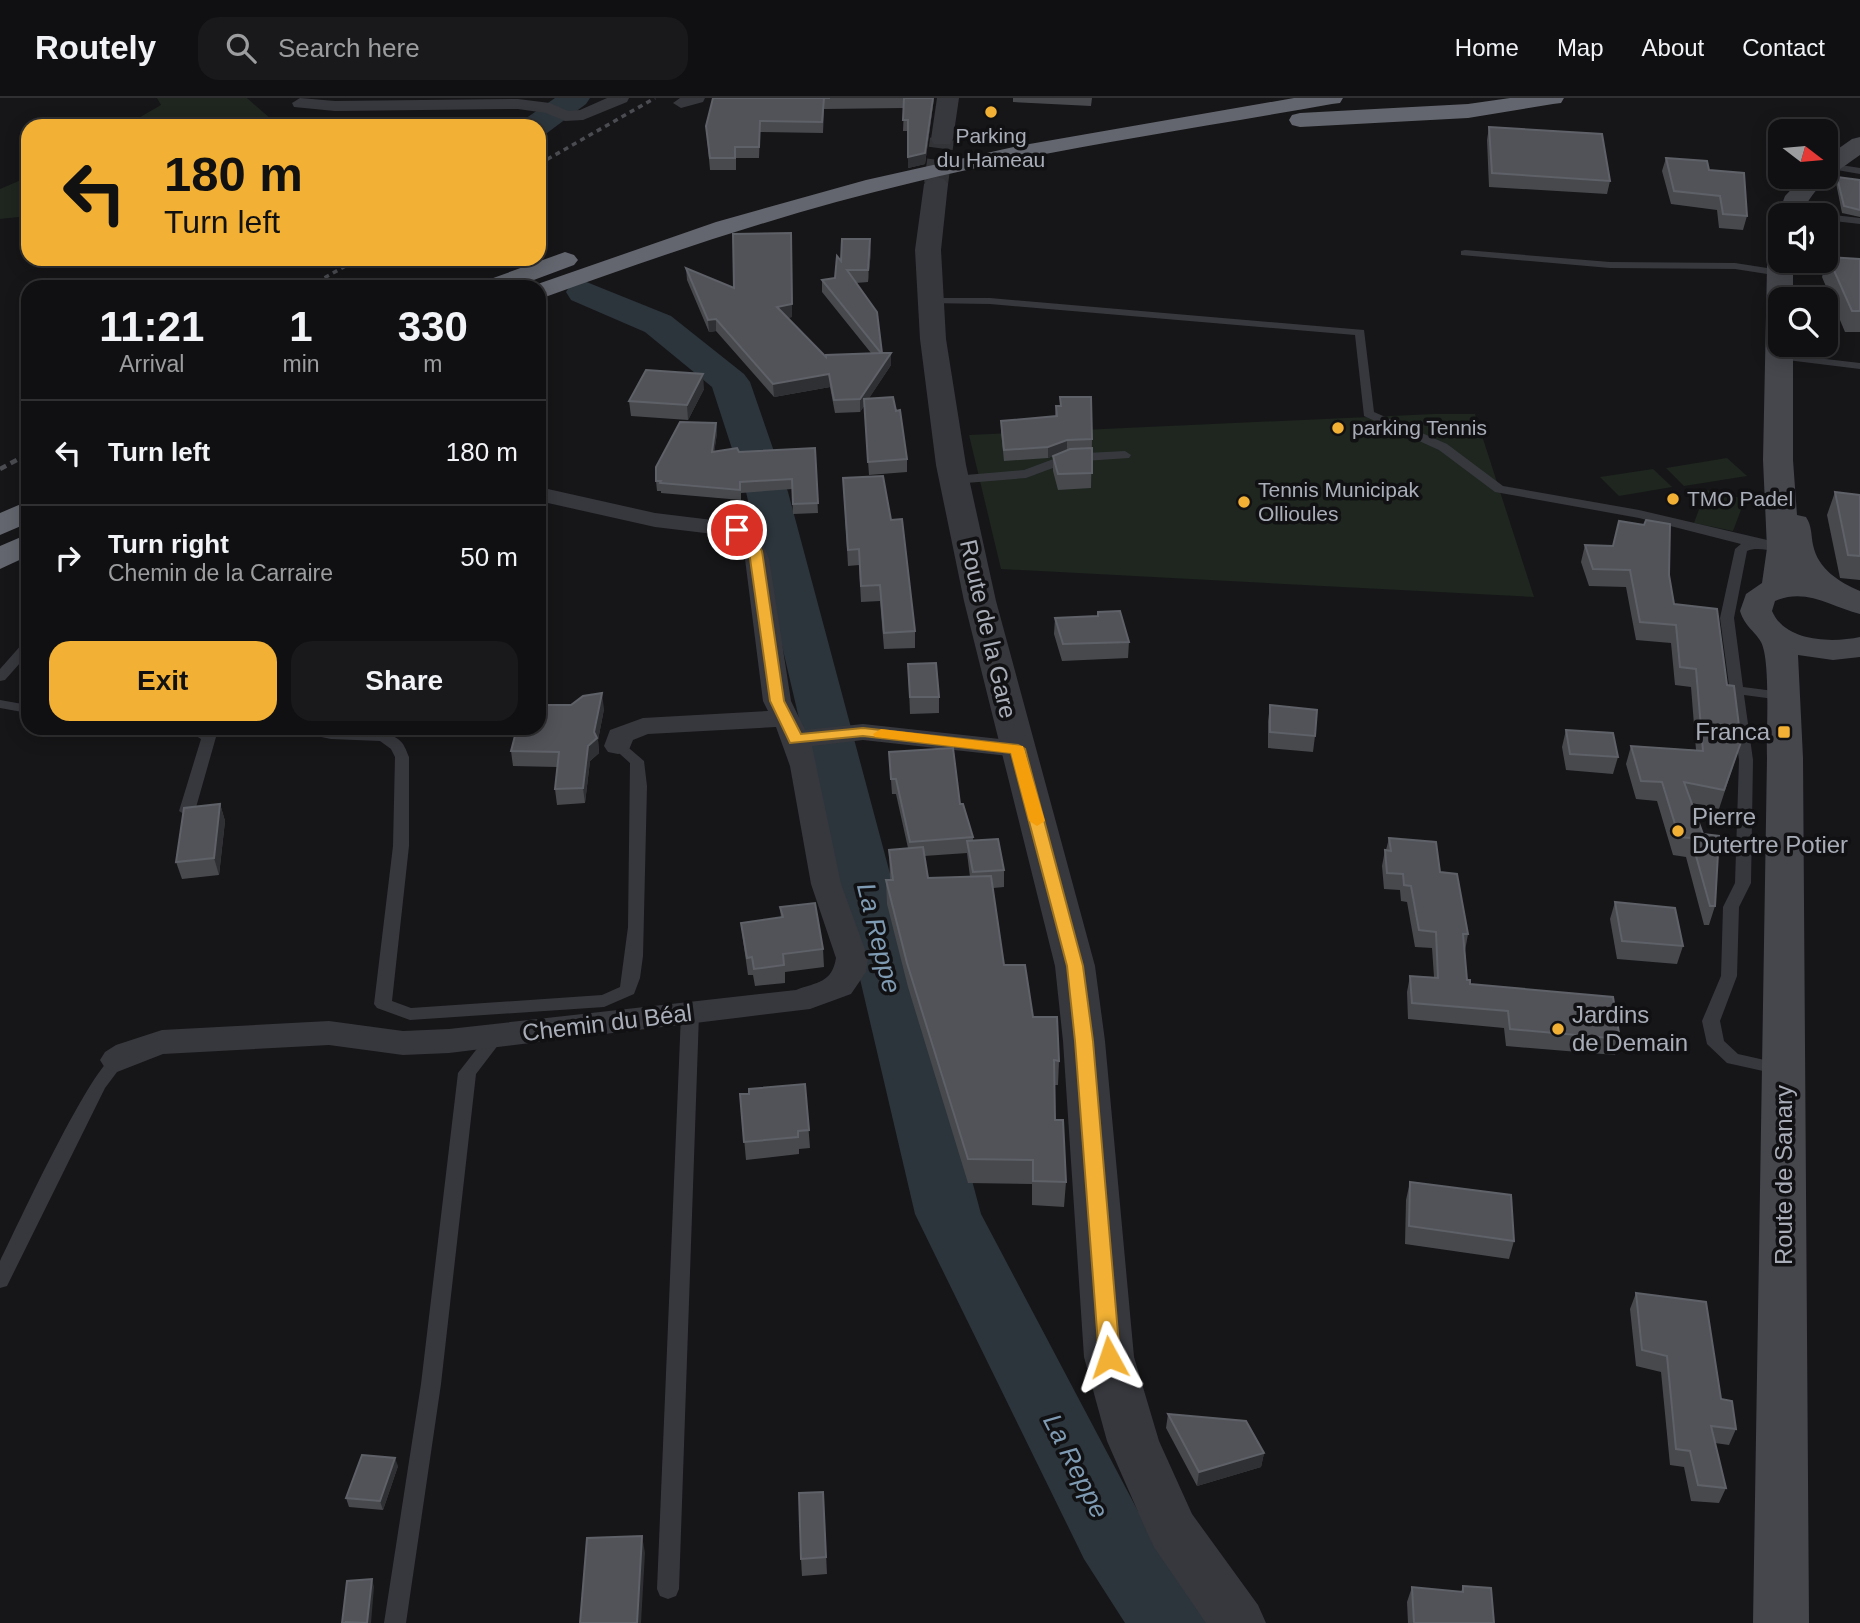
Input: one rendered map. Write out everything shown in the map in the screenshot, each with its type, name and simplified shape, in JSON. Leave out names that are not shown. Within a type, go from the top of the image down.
[{"type":"highway","points":[[510,280],[709,212],[883,166],[998,142],[1247,98]]},
{"type":"highway","points":[[546,288],[665,246],[776,212],[914,176],[1058,146],[1332,98]]},
{"type":"highway","points":[[1058,146],[1146,138],[1269,121],[1468,111],[1553,98]]},
{"type":"highway","points":[[998,142],[1111,114]]},
{"type":"highway","points":[[0,526],[21,514]]},
{"type":"highway","points":[[0,559],[21,547]]},
{"type":"main road","points":[[1838,155],[1860,134]]},
{"type":"main road","points":[[1838,159],[1860,144]]},
{"type":"main road","points":[[1779,357],[1778,460],[1783,548],[1777,589],[1794,586],[1850,598]]},
{"type":"main road","points":[[1791,357],[1796,550],[1808,571],[1850,598]]},
{"type":"main road","name":"Route de Sanary","points":[[1777,589],[1764,595],[1756,603],[1756,614],[1763,625],[1776,635],[1815,649],[1848,649]]},
{"type":"main road","name":"Route de Sanary","points":[[1776,635],[1782,659],[1783,711],[1781,1623]]},
{"type":"main road","name":"Route de Sanary","points":[[1783,711],[1803,677],[1848,649]]},
{"type":"street","points":[[300,103],[335,106],[518,104],[550,108],[565,116],[583,115],[621,98]]},
{"type":"street","points":[[942,139],[948,98]]},
{"type":"street","name":"Route de la Gare","points":[[936,184],[928,250],[933,339],[954,480],[980,601],[1075,966],[1084,1041],[1109,1357],[1133,1441],[1173,1530],[1238,1623]]},
{"type":"street","name":"Chemin du Béal","points":[[117,1060],[128,1053],[162,1042],[330,1034],[424,1043],[496,1036],[799,1001],[840,986],[850,972],[852,958],[826,884],[804,766],[791,729],[777,701],[757,559],[747,535],[737,530],[655,520],[546,496]]},
{"type":"street","points":[[618,746],[620,736],[643,726],[863,732],[1018,749]]},
{"type":"lane","points":[[1838,169],[1860,171]]},
{"type":"lane","points":[[1838,218],[1860,221]]},
{"type":"lane","points":[[1465,253],[1610,265],[1768,267]]},
{"type":"lane","points":[[930,301],[990,301],[1360,332],[1368,414],[1443,447],[1499,489],[1639,514],[1783,548]]},
{"type":"lane","points":[[1819,357],[1860,366]]},
{"type":"lane","points":[[954,480],[1026,474],[1067,458],[1125,456]]},
{"type":"lane","points":[[1754,543],[1741,549],[1727,618],[1746,760],[1743,883],[1731,907],[1729,976],[1711,1021],[1716,1044],[1732,1059],[1783,1069]]},
{"type":"lane","points":[[0,677],[21,654]]},
{"type":"lane","points":[[1737,690],[1783,711]]},
{"type":"lane","points":[[0,704],[21,708]]},
{"type":"lane","points":[[187,811],[209,737],[205,735]]},
{"type":"lane","points":[[332,735],[380,735],[392,740],[399,747],[402,757],[401,846],[383,1004],[410,1014],[604,1002],[627,992],[633,981],[639,786],[637,761],[618,746]]},
{"type":"lane","points":[[668,1589],[690,1014]]},
{"type":"lane","points":[[395,1623],[431,1384],[467,1073],[496,1036]]},
{"type":"lane","points":[[0,1280],[98,1085],[117,1060]]},
{"type":"shaded area","points":[[157,98],[247,98],[271,119],[137,119],[161,105]]},
{"type":"shaded area","points":[[21,180],[21,217],[0,219],[0,189]]},
{"type":"shaded area","name":"Tennis Municipak Ollioules","points":[[1475,414],[1534,597],[1001,569],[969,435]]},
{"type":"shaded area","points":[[1727,458],[1747,476],[1684,486],[1666,468]]},
{"type":"shaded area","points":[[1653,469],[1672,487],[1619,496],[1600,477]]},
{"type":"shaded area","points":[[1706,490],[1745,499],[1733,531],[1694,523]]},
{"type":"building","points":[[713,98],[824,98],[822,122],[760,121],[759,147],[735,147],[735,158],[710,158],[706,126]]},
{"type":"building","points":[[904,98],[933,98],[925,153],[908,157],[908,120],[903,120]]},
{"type":"building","points":[[1489,127],[1602,134],[1610,181],[1492,173]]},
{"type":"building","points":[[1666,158],[1707,161],[1709,170],[1744,173],[1747,216],[1723,214],[1720,196],[1674,191]]},
{"type":"building","points":[[1838,177],[1860,180],[1860,210],[1844,206]]},
{"type":"building","points":[[791,233],[792,304],[777,307],[826,357],[881,353],[822,280],[835,278],[837,256],[841,261],[842,239],[870,239],[868,270],[847,270],[877,312],[882,353],[891,353],[860,399],[834,400],[829,374],[773,384],[716,319],[708,320],[686,268],[734,288],[733,234]]},
{"type":"building","points":[[1838,258],[1860,259],[1860,311],[1852,311],[1835,273],[1838,273]]},
{"type":"building","points":[[646,370],[703,374],[687,405],[629,401]]},
{"type":"building","points":[[893,397],[896,411],[900,410],[907,459],[868,462],[864,399]]},
{"type":"building","points":[[1060,397],[1091,397],[1092,439],[1067,440],[1048,447],[1004,450],[1001,421],[1057,416],[1056,406],[1061,406]]},
{"type":"building","points":[[680,422],[716,423],[712,452],[737,448],[739,452],[815,448],[818,503],[793,504],[792,479],[740,482],[740,490],[656,481],[656,467]]},
{"type":"building","points":[[1092,448],[1092,473],[1058,474],[1053,456],[1070,449]]},
{"type":"building","points":[[883,476],[891,520],[902,519],[915,631],[884,633],[880,585],[861,586],[859,549],[848,550],[843,478]]},
{"type":"building","points":[[1835,492],[1860,495],[1860,556],[1848,555]]},
{"type":"building","points":[[1646,520],[1670,524],[1669,575],[1674,604],[1717,609],[1727,685],[1734,686],[1741,742],[1724,790],[1684,782],[1703,834],[1719,836],[1715,906],[1710,906],[1691,838],[1679,837],[1662,782],[1641,781],[1631,746],[1703,751],[1696,669],[1680,667],[1676,625],[1640,622],[1630,570],[1593,569],[1585,545],[1613,546],[1619,521],[1644,525]]},
{"type":"building","points":[[1120,611],[1129,642],[1063,644],[1055,618],[1098,616],[1098,612]]},
{"type":"building","points":[[936,663],[939,697],[910,697],[908,664]]},
{"type":"building","points":[[602,693],[594,732],[597,738],[588,746],[583,788],[555,789],[559,752],[511,751],[515,735],[546,735],[546,705],[571,705],[583,696]]},
{"type":"building","points":[[1270,705],[1317,710],[1315,736],[1270,732]]},
{"type":"building","points":[[1566,730],[1613,733],[1618,757],[1570,754]]},
{"type":"building","points":[[953,748],[960,804],[963,804],[973,837],[910,842],[896,779],[891,779],[889,752]]},
{"type":"building","points":[[220,804],[214,858],[176,862],[184,808]]},
{"type":"building","points":[[1389,838],[1436,842],[1440,872],[1457,874],[1468,934],[1463,934],[1467,980],[1470,980],[1470,984],[1613,997],[1620,1039],[1510,1029],[1508,1011],[1412,1003],[1410,976],[1438,978],[1436,932],[1419,930],[1411,886],[1404,885],[1403,874],[1387,873],[1385,850],[1391,851]]},
{"type":"building","points":[[998,839],[1004,870],[973,872],[967,841]]},
{"type":"building","points":[[923,847],[928,878],[991,876],[1004,965],[1025,965],[1033,1017],[1057,1017],[1059,1061],[1054,1060],[1055,1120],[1063,1120],[1066,1182],[1033,1181],[1033,1160],[968,1159],[907,963],[886,880],[893,880],[889,850]]},
{"type":"building","points":[[1615,902],[1675,908],[1683,946],[1622,941]]},
{"type":"building","points":[[815,903],[823,949],[783,954],[784,965],[754,969],[752,957],[747,958],[741,923],[783,917],[780,907]]},
{"type":"building","points":[[805,1084],[809,1130],[798,1131],[798,1137],[744,1142],[740,1094],[749,1094],[749,1089]]},
{"type":"building","points":[[1410,1182],[1511,1195],[1514,1241],[1409,1226]]},
{"type":"building","points":[[1636,1293],[1706,1302],[1721,1399],[1732,1401],[1736,1429],[1711,1426],[1726,1488],[1698,1485],[1690,1451],[1676,1449],[1667,1356],[1642,1350]]},
{"type":"building","points":[[1168,1414],[1246,1421],[1264,1453],[1199,1472]]},
{"type":"building","points":[[362,1455],[395,1458],[380,1501],[346,1498]]},
{"type":"building","points":[[823,1492],[826,1557],[801,1559],[799,1493]]},
{"type":"building","points":[[642,1536],[637,1623],[580,1623],[587,1538]]},
{"type":"building","points":[[372,1579],[367,1623],[342,1623],[347,1581]]},
{"type":"building","points":[[1463,1586],[1491,1588],[1494,1623],[1414,1623],[1412,1587],[1463,1592]]},
{"type":"waterway","name":"La Reppe","points":[[546,119],[575,98]]},
{"type":"waterway","name":"La Reppe","points":[[584,292],[658,324],[730,382],[767,492],[948,1214],[1111,1535],[1168,1623]]},
{"type":"tunnel","points":[[936,184],[942,139]]},
{"type":"railway","points":[[546,160],[655,98]]},
{"type":"railway","points":[[320,280],[346,266]]},
{"type":"railway","points":[[0,469],[21,458]]},
{"type":"slow traffic","points":[[881,734],[1018,749],[1037,821]]},
{"type":"place","name":"Parking du Hameau","points":[[991,112]]},
{"type":"place","name":"parking Tennis","points":[[1338,428]]},
{"type":"place","name":"TMO Padel","points":[[1673,499]]},
{"type":"place","name":"Tennis Municipak Ollioules","points":[[1244,502]]},
{"type":"place","name":"Franca","points":[[1784,732]]},
{"type":"place","name":"Pierre Dutertre Potier","points":[[1678,831]]},
{"type":"place","name":"Jardins de Demain","points":[[1558,1029]]},
{"type":"route","points":[[737,530],[747,535],[755,551],[777,701],[796,739],[863,732],[1018,749],[1075,966],[1084,1041],[1109,1357]]}]
